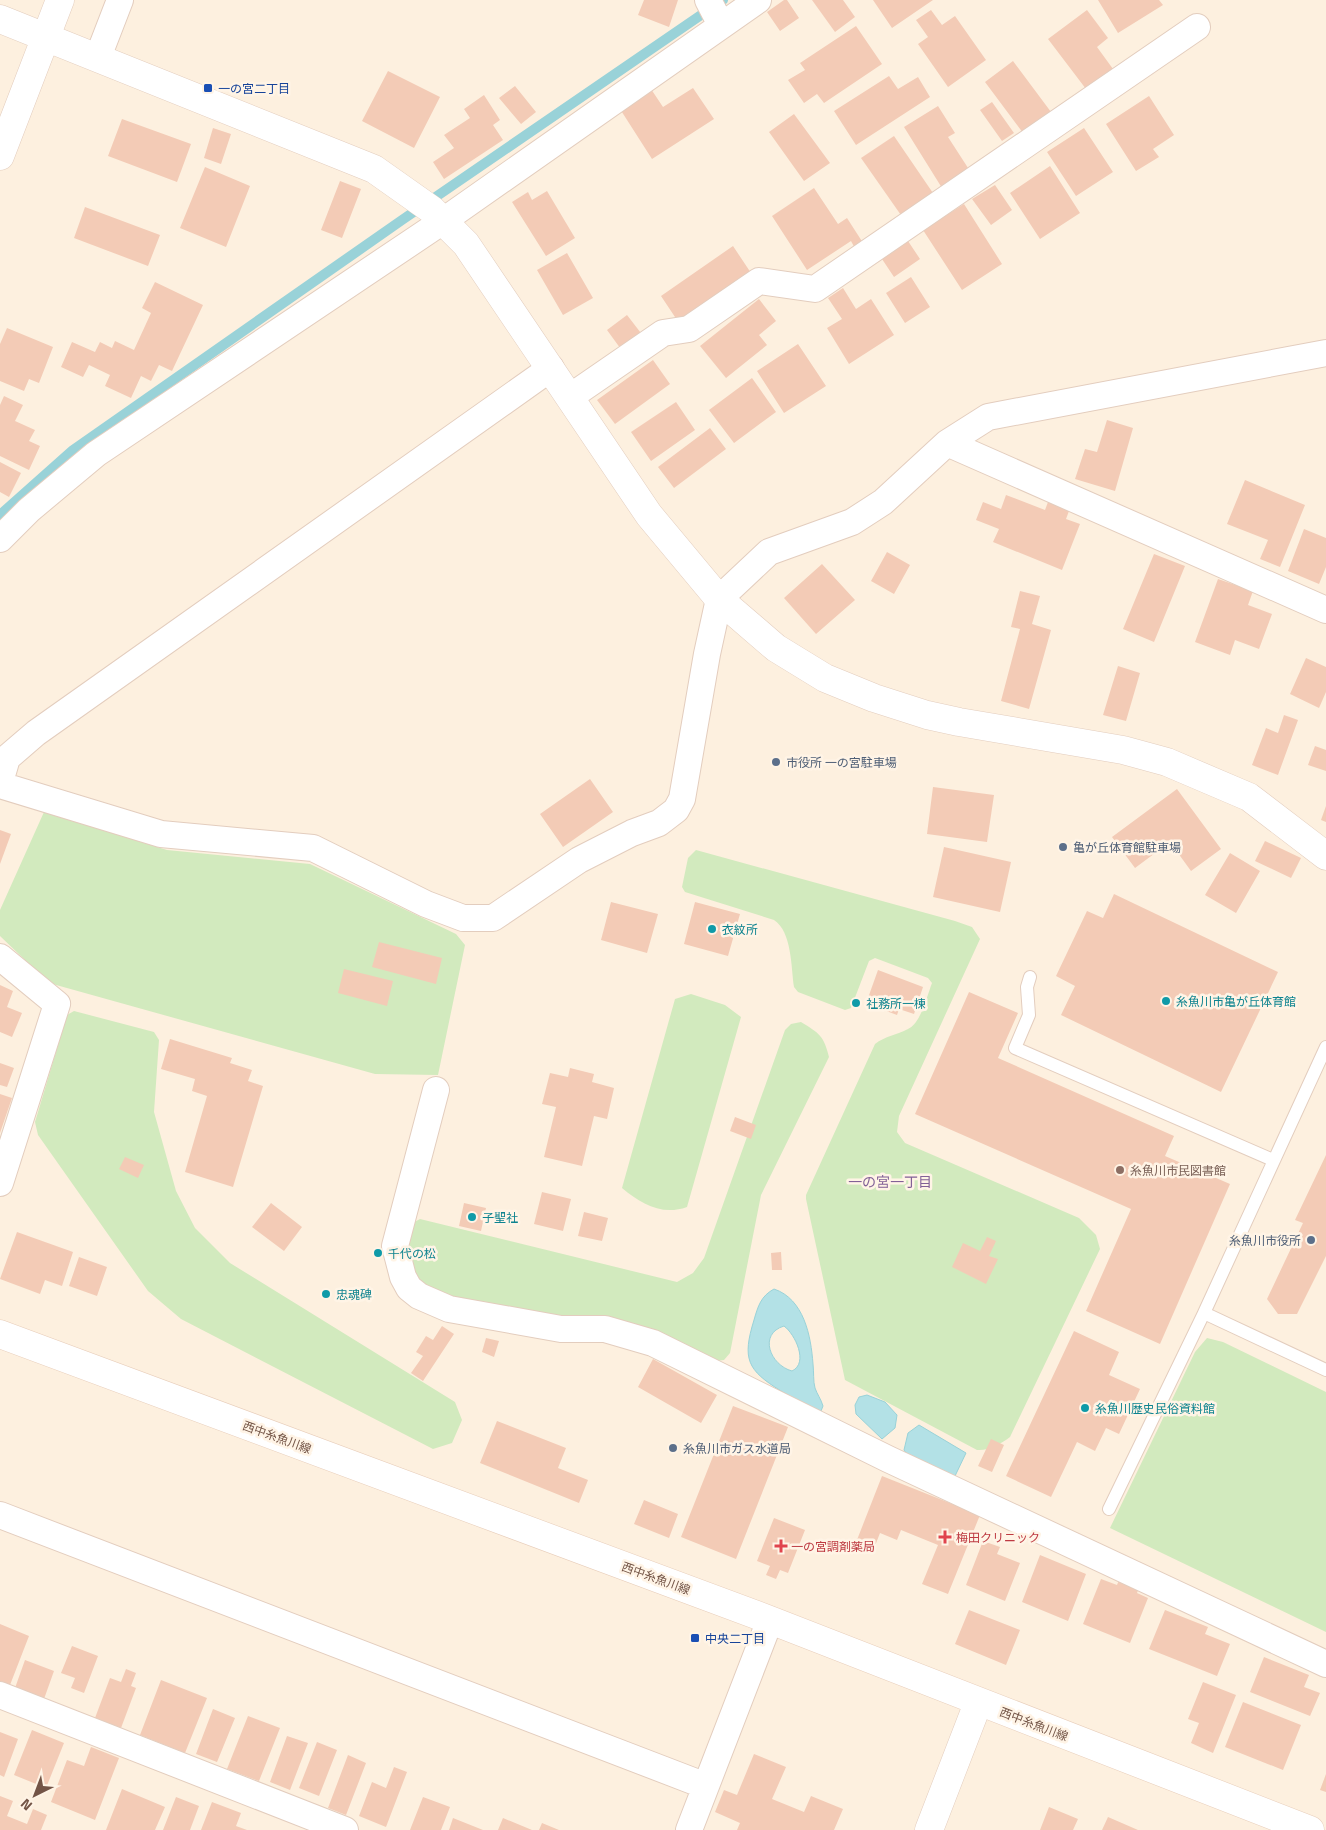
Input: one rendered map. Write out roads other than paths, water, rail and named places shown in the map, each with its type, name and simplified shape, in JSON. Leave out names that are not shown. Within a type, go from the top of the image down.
[{"type":"street","points":[[0,156],[60,0]]},
{"type":"street","points":[[98,57],[120,0]]},
{"type":"street","points":[[708,0],[721,25]]},
{"type":"street","points":[[0,539],[29,510],[96,454],[444,221],[758,0]]},
{"type":"street","points":[[0,20],[98,57],[374,168],[432,210],[466,244],[649,515],[719,599],[776,648],[825,678],[874,698],[927,715],[1123,750],[1167,762],[1250,797],[1302,835],[1326,856]]},
{"type":"street","points":[[570,397],[664,333],[690,329],[759,282],[815,289],[1196,27]]},
{"type":"street","points":[[551,368],[36,733],[7,758],[0,784],[161,834],[313,848],[426,904],[463,918],[493,918],[579,860],[632,833],[659,823],[676,810],[682,799],[707,654],[719,599],[769,552],[852,522],[883,502],[947,443],[988,417],[1326,353]]},
{"type":"street","points":[[947,443],[1326,610]]},
{"type":"street","points":[[0,957],[56,1004],[0,1183]]},
{"type":"street","points":[[436,1090],[395,1246],[403,1277],[409,1288],[419,1296],[449,1309],[562,1329],[605,1329],[653,1344],[888,1458],[1326,1664]]},
{"type":"street","name":"西中糸魚川線","points":[[0,1334],[770,1620],[1276,1824],[1310,1830]]},
{"type":"street","points":[[0,1515],[706,1786]]},
{"type":"street","points":[[689,1830],[770,1620]]},
{"type":"street","points":[[0,1696],[346,1830]]},
{"type":"street","points":[[929,1830],[978,1703]]},
{"type":"lane","points":[[1030,977],[1027,987],[1029,1015],[1015,1048],[1272,1160]]},
{"type":"lane","points":[[1109,1509],[1204,1313],[1272,1160],[1326,1047]]},
{"type":"lane","points":[[1204,1313],[1326,1370]]},
{"type":"water","points":[[774,1289],[784,1294],[799,1310],[804,1320],[812,1353],[814,1385],[823,1406],[817,1414],[770,1384],[754,1370],[750,1362],[748,1345],[755,1315],[763,1298]],"holes":[[[784,1326],[799,1348],[800,1355],[797,1367],[792,1371],[778,1363],[773,1356],[769,1342],[776,1330]]]},
{"type":"water","points":[[867,1395],[885,1402],[897,1415],[895,1428],[882,1439],[856,1414],[855,1405],[859,1397]]},
{"type":"water","points":[[919,1425],[966,1453],[955,1476],[908,1456],[904,1450],[908,1433]]},
{"type":"waterway","points":[[0,515],[73,450],[402,220],[723,0]]},
{"type":"place","name":"一の宮二丁目","points":[[208,88]]},
{"type":"place","name":"市役所 一の宮駐車場","points":[[776,762]]},
{"type":"place","name":"亀が丘体育館駐車場","points":[[1063,847]]},
{"type":"place","name":"衣紋所","points":[[712,929]]},
{"type":"place","name":"糸魚川市亀が丘体育館","points":[[1166,1001]]},
{"type":"place","name":"社務所一棟","points":[[856,1003]]},
{"type":"place","name":"糸魚川市民図書館","points":[[1120,1170]]},
{"type":"place","name":"子聖社","points":[[472,1217]]},
{"type":"place","name":"糸魚川市役所","points":[[1311,1240]]},
{"type":"place","name":"千代の松","points":[[378,1253]]},
{"type":"place","name":"忠魂碑","points":[[326,1294]]},
{"type":"place","name":"糸魚川歴史民俗資料館","points":[[1085,1408]]},
{"type":"place","name":"糸魚川市ガス水道局","points":[[673,1448]]},
{"type":"place","name":"梅田クリニック","points":[[945,1537]]},
{"type":"place","name":"一の宮調剤薬局","points":[[781,1546]]},
{"type":"place","name":"中央二丁目","points":[[695,1638]]},
{"type":"district","name":"一の宮一丁目","points":[[890,1181]]}]
